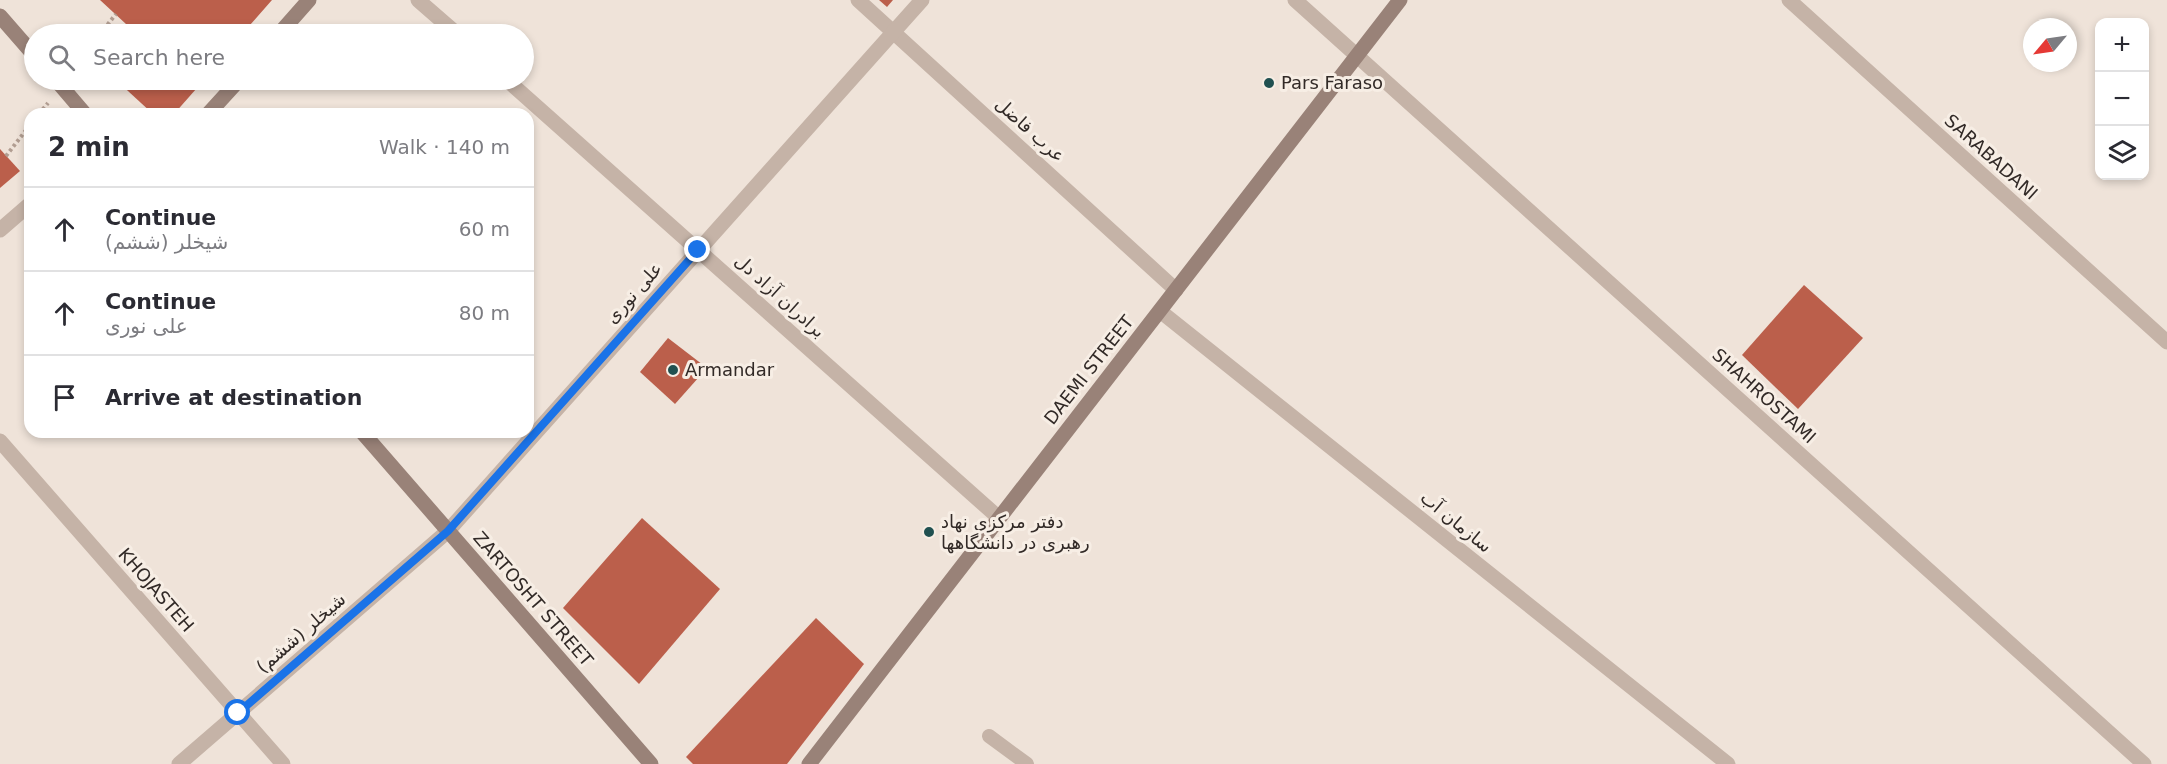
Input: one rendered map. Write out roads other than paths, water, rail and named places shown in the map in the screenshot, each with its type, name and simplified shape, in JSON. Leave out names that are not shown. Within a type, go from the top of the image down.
[{"type":"street","points":[[288,24],[309,0]]},
{"type":"street","points":[[418,0],[446,24]]},
{"type":"street","name":"عرب فاضل","points":[[858,0],[1176,290]]},
{"type":"street","name":"علی نوری","points":[[534,434],[921,0]]},
{"type":"street","name":"SHAHROSTAMI","points":[[1295,0],[2144,764]]},
{"type":"street","name":"DAEMI STREET","points":[[809,764],[1400,0]]},
{"type":"street","name":"SARABADANI","points":[[1789,0],[2167,342]]},
{"type":"street","points":[[0,16],[24,44]]},
{"type":"street","points":[[65,90],[81,108]]},
{"type":"street","points":[[213,108],[229,90]]},
{"type":"street","name":"برادران آزاد دل","points":[[518,90],[999,518]]},
{"type":"street","points":[[0,230],[24,209]]},
{"type":"street","name":"سازمان آب","points":[[1160,311],[1728,764]]},
{"type":"street","name":"ZARTOSHT STREET","points":[[367,438],[651,764]]},
{"type":"street","name":"علی نوری","points":[[448,531],[531,438]]},
{"type":"street","name":"KHOJASTEH","points":[[0,441],[283,764]]},
{"type":"street","name":"شیخلر (ششم)","points":[[179,764],[448,531]]},
{"type":"lane","points":[[989,735],[1027,764]]},
{"type":"place","name":"Pars Faraso","points":[[1269,83]]},
{"type":"place","name":"Armandar","points":[[673,370]]},
{"type":"place","name":"دفتر مرکزی نهاد رهبری در دانشگاهها","points":[[929,532]]}]
